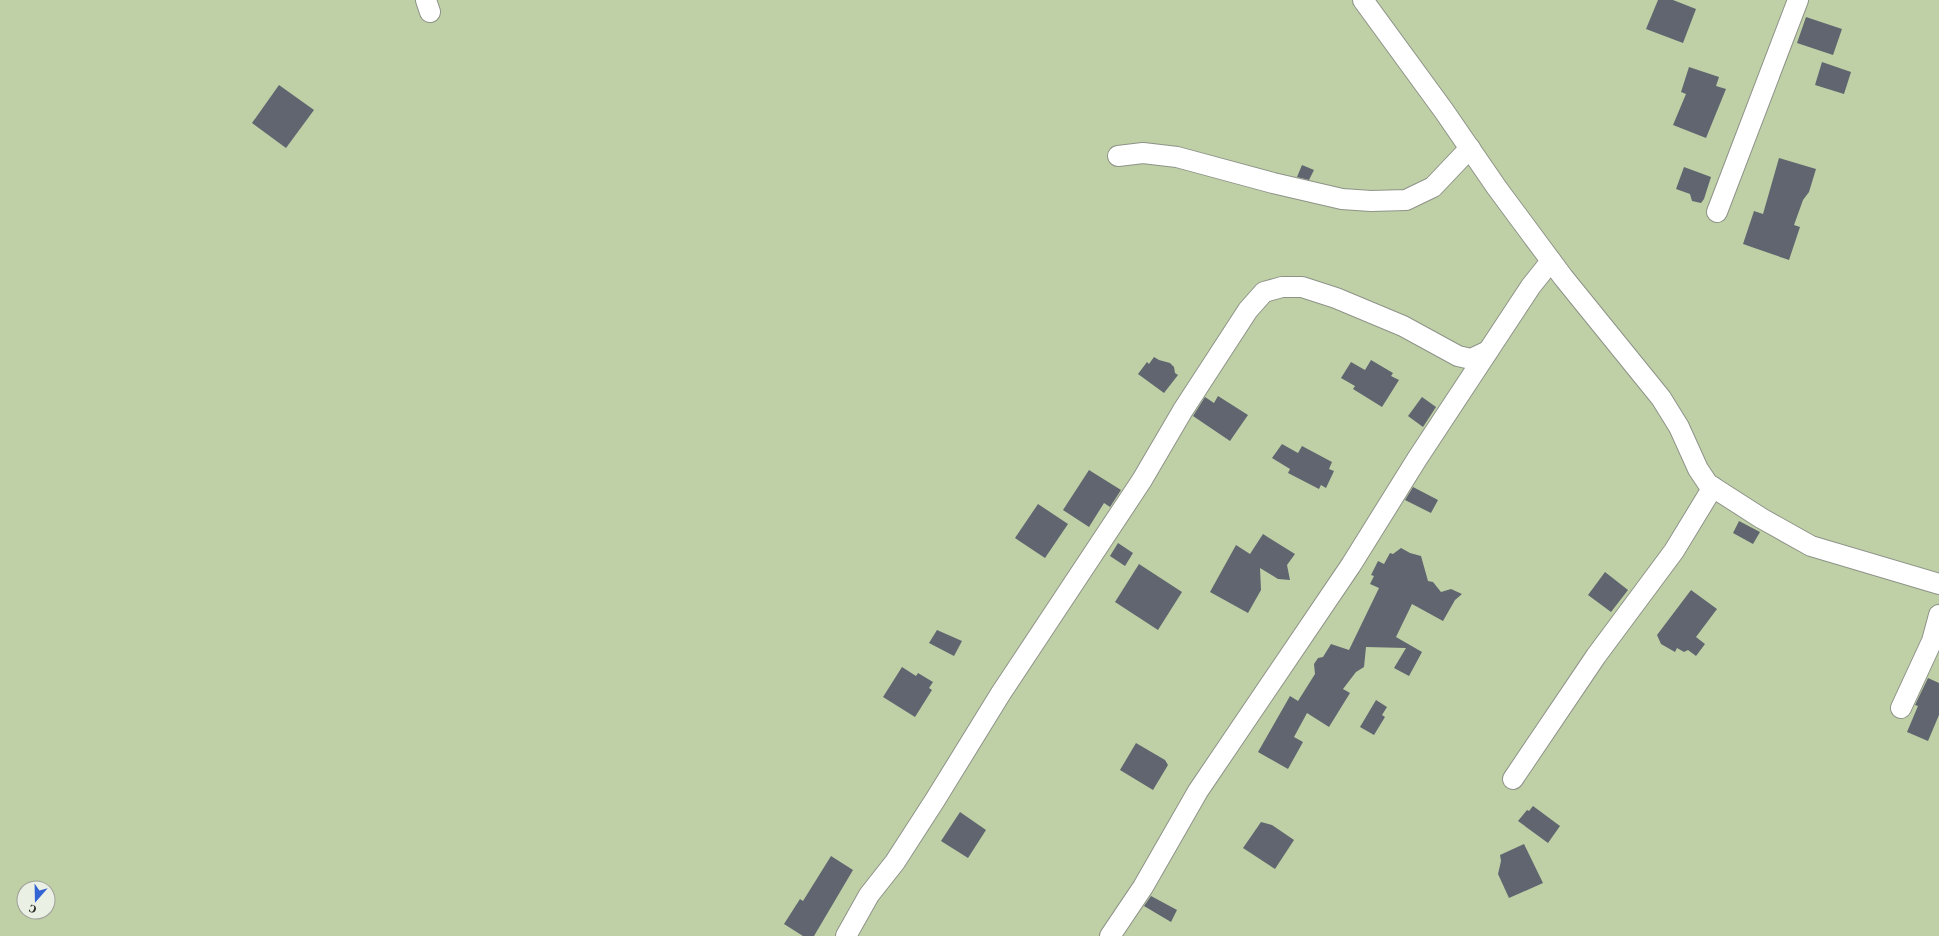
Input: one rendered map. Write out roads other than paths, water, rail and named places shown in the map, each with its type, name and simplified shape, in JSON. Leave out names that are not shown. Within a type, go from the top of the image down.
[{"type":"street","points":[[1363,0],[1470,148],[1496,188],[1551,261],[1661,398],[1679,427],[1698,469],[1708,484],[1761,518],[1811,546],[1939,584]]},
{"type":"street","points":[[1717,212],[1798,0]]},
{"type":"street","points":[[1118,156],[1143,153],[1177,157],[1273,183],[1342,199],[1385,201],[1406,200],[1433,187],[1470,148]]},
{"type":"street","points":[[1110,936],[1143,887],[1198,791],[1347,571],[1417,459],[1531,286],[1551,261]]},
{"type":"street","points":[[846,936],[869,895],[895,862],[931,807],[1001,693],[1142,480],[1183,410],[1248,310],[1264,292],[1282,287],[1302,287],[1336,298],[1403,326],[1458,356],[1471,359],[1488,352]]},
{"type":"street","points":[[1513,779],[1596,656],[1674,551],[1713,487]]},
{"type":"street","points":[[1901,708],[1932,641],[1939,615]]}]
